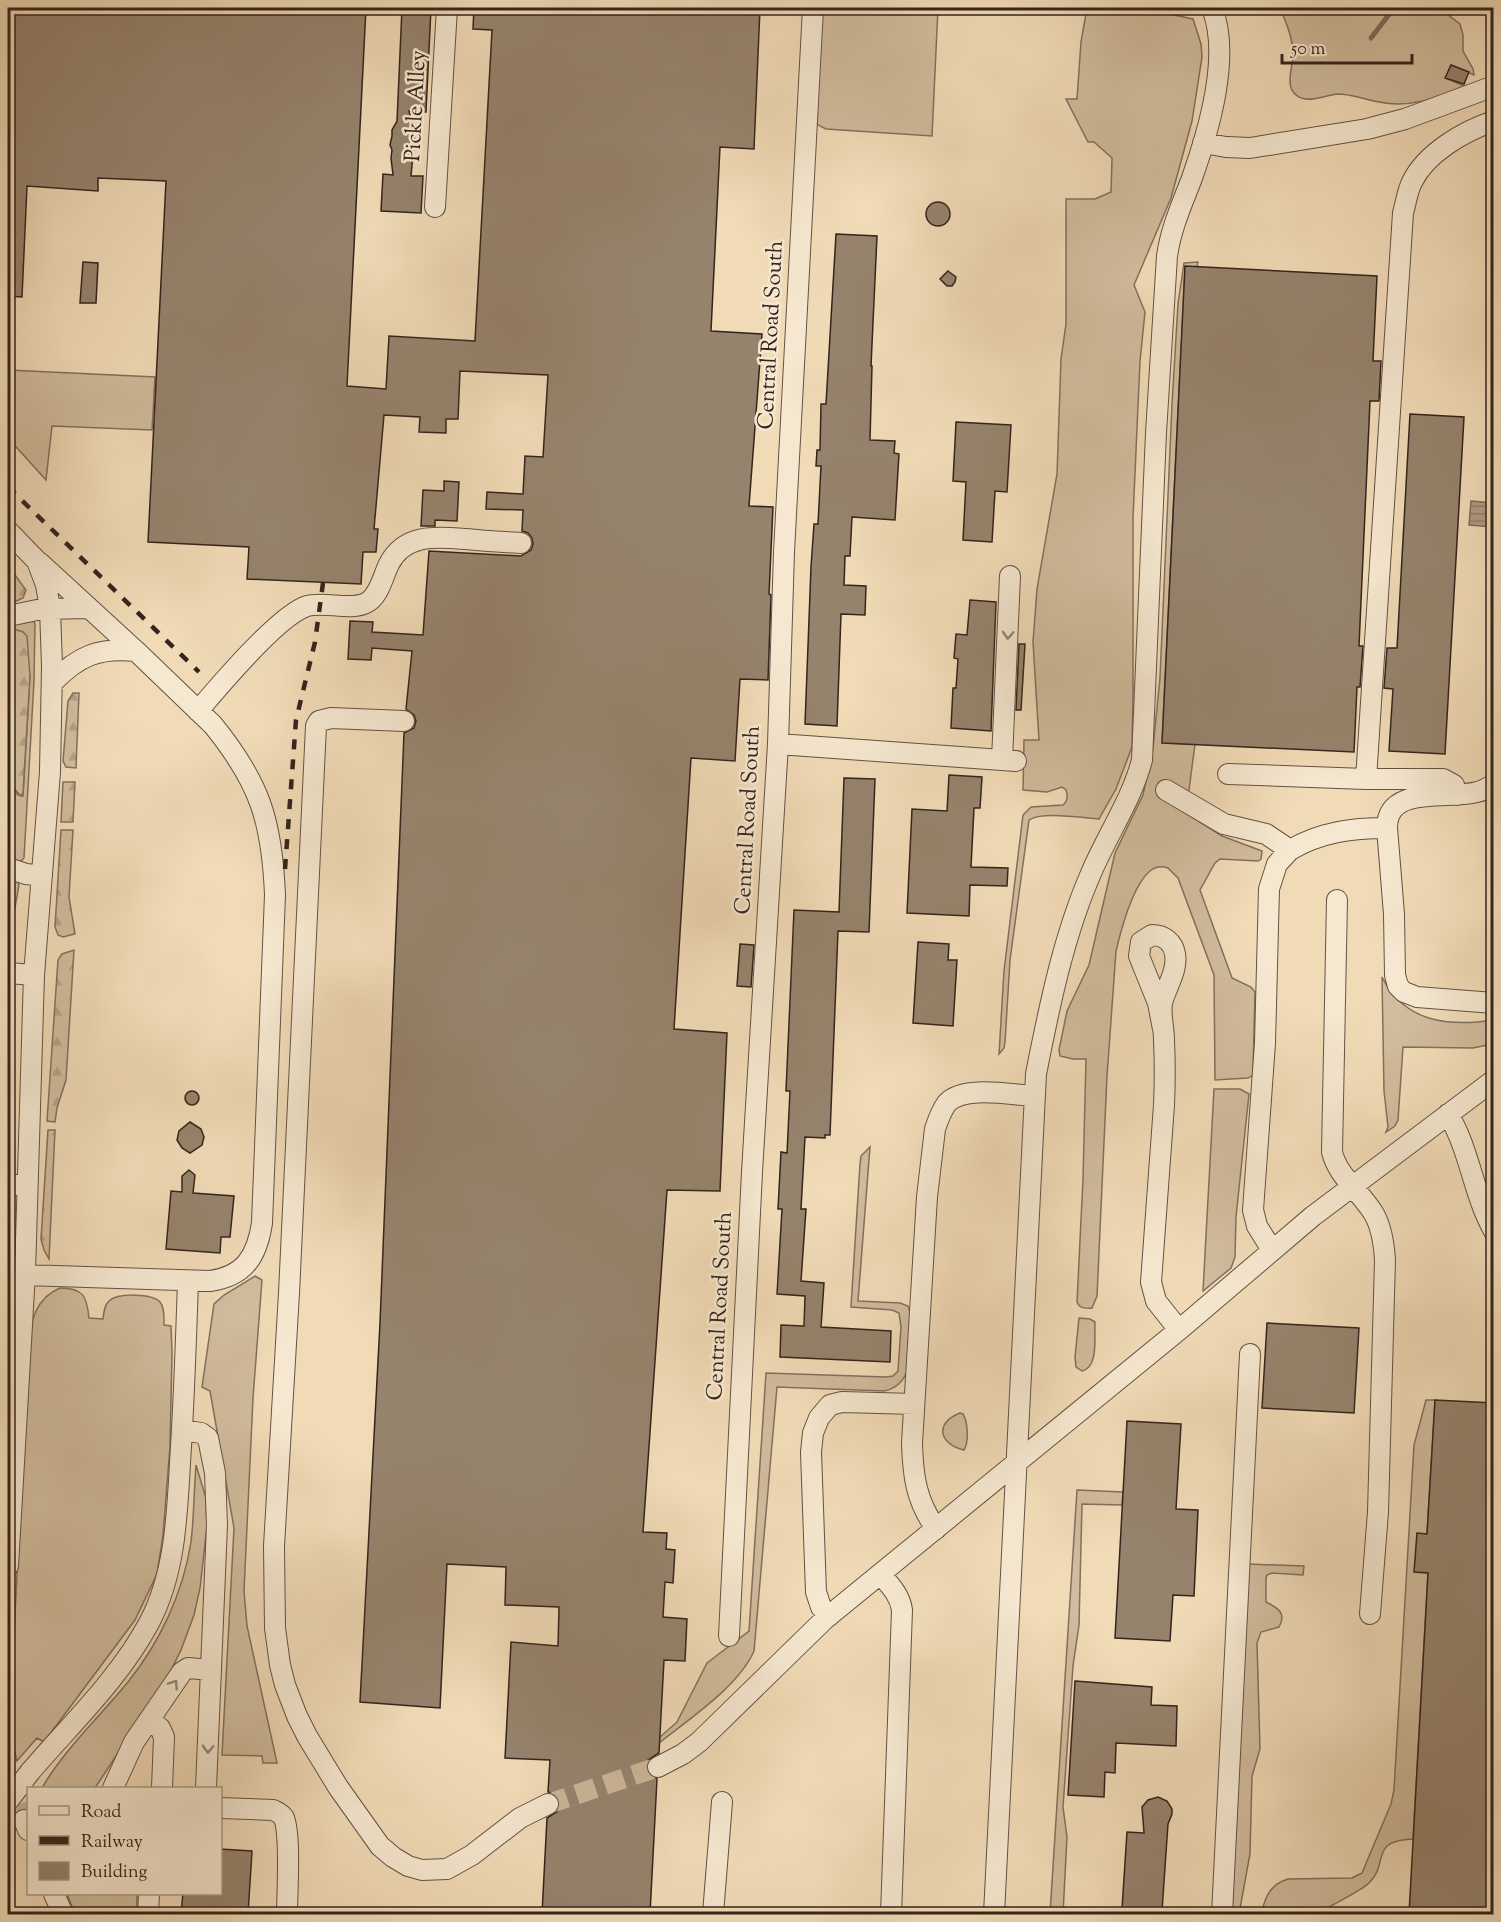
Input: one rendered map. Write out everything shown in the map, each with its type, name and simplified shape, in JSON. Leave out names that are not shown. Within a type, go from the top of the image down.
[{"type":"lane","name":"Pickle Alley","points":[[435,207],[447,8]]},
{"type":"lane","name":"Central Road South","points":[[729,1636],[752,1172],[778,744],[784,552],[813,8]]},
{"type":"lane","points":[[994,1914],[1034,1096],[1039,1061],[1075,917],[1095,863],[1136,779],[1142,760],[1155,444],[1167,256],[1172,229],[1203,143],[1217,75],[1220,39],[1212,8]]},
{"type":"lane","points":[[1203,143],[1250,148],[1367,129],[1405,119],[1494,86]]},
{"type":"lane","points":[[1366,779],[1403,213],[1411,184],[1428,161],[1461,137],[1494,121]]},
{"type":"lane","points":[[8,531],[37,561],[136,651],[224,738],[240,761],[261,802],[271,842],[275,895],[260,1235],[249,1260],[242,1269],[217,1280],[25,1275]]},
{"type":"lane","points":[[198,711],[230,674],[290,615],[313,605],[362,605],[370,600],[380,586],[392,559],[409,543],[430,537],[521,543]]},
{"type":"lane","points":[[8,1566],[25,1275],[17,1185],[50,772],[52,683],[50,608],[46,585],[37,561]]},
{"type":"lane","points":[[778,744],[1009,760],[1010,576]]},
{"type":"lane","points":[[8,616],[29,610],[88,608]]},
{"type":"lane","points":[[52,683],[72,664],[92,654],[111,650],[136,651]]},
{"type":"lane","points":[[404,720],[331,717],[319,721],[315,732],[290,1282],[274,1546],[277,1646],[285,1685],[307,1736],[372,1837],[393,1857],[408,1866],[422,1870],[447,1869],[472,1855],[520,1818],[548,1804]]},
{"type":"lane","points":[[1228,774],[1443,779],[1454,785],[1458,795]]},
{"type":"lane","points":[[1494,784],[1477,792],[1422,796],[1405,801],[1390,814],[1387,828],[1394,914],[1395,970],[1398,986],[1404,992],[1417,997],[1494,1002]]},
{"type":"lane","points":[[1166,790],[1224,824],[1266,834],[1290,850]]},
{"type":"lane","points":[[1272,1250],[1257,1226],[1253,1210],[1265,1043],[1269,889],[1274,869],[1290,850],[1311,840],[1353,829],[1387,828]]},
{"type":"lane","points":[[8,867],[26,874],[42,876]]},
{"type":"lane","points":[[1337,900],[1331,1144],[1335,1164],[1373,1212],[1384,1243],[1385,1260],[1378,1512],[1370,1614]]},
{"type":"lane","points":[[8,973],[34,975]]},
{"type":"lane","points":[[1163,1029],[1164,1105],[1151,1282],[1156,1301],[1179,1330]]},
{"type":"lane","points":[[658,1767],[683,1754],[699,1742],[829,1616],[1179,1330],[1272,1250],[1352,1186],[1494,1080]]},
{"type":"lane","points":[[936,1529],[923,1509],[913,1474],[914,1404],[927,1197],[930,1162],[938,1118],[947,1103],[961,1094],[1034,1096]]},
{"type":"lane","points":[[1448,1113],[1460,1136],[1475,1188],[1494,1231]]},
{"type":"lane","points":[[8,1801],[115,1673],[153,1615],[165,1580],[178,1501],[188,1281]]},
{"type":"lane","points":[[1222,1914],[1250,1354]]},
{"type":"lane","points":[[829,1616],[821,1607],[816,1592],[811,1452],[816,1425],[825,1409],[836,1403],[852,1401],[914,1404]]},
{"type":"lane","points":[[182,1430],[201,1433],[208,1438],[215,1473],[217,1526],[206,1787]]},
{"type":"lane","points":[[880,1574],[901,1600],[902,1623],[891,1914]]},
{"type":"lane","points":[[113,1787],[130,1749],[185,1669],[211,1670]]},
{"type":"lane","points":[[150,1720],[160,1728],[164,1737],[162,1787]]},
{"type":"lane","points":[[713,1914],[722,1802]]},
{"type":"lane","points":[[222,1808],[273,1810],[279,1812],[284,1818],[287,1854],[287,1914]]},
{"type":"lane","points":[[55,1895],[63,1914]]},
{"type":"lane","points":[[148,1914],[149,1895]]},
{"type":"green space","points":[[821,8],[938,8],[932,136],[826,129],[818,125],[816,121]]},
{"type":"green space","points":[[1087,8],[1140,8],[1193,19],[1201,44],[1202,57],[1192,121],[1171,198],[1134,285],[1145,312],[1140,361],[1133,518],[1132,747],[1116,789],[1099,819],[1052,815],[1029,820],[1010,960],[1005,1042],[999,1054],[1004,971],[1023,815],[1031,807],[1063,805],[1067,798],[1066,790],[1062,787],[1047,792],[1023,790],[1024,740],[1039,740],[1033,642],[1037,589],[1057,474],[1061,359],[1066,324],[1066,199],[1095,199],[1111,192],[1112,158],[1094,142],[1088,142],[1066,99],[1077,99],[1081,42]]},
{"type":"green space","points":[[1280,8],[1439,8],[1460,24],[1463,51],[1474,75],[1451,65],[1446,78],[1464,86],[1444,95],[1412,103],[1390,104],[1338,94],[1315,99],[1298,97],[1291,89],[1292,46]]},
{"type":"green space","points":[[1198,262],[1197,267],[1185,267],[1162,743],[1195,744],[1189,790],[1187,792],[1168,783],[1160,797],[1222,836],[1262,851],[1261,859],[1258,861],[1220,859],[1215,863],[1200,890],[1232,978],[1251,987],[1255,992],[1253,1073],[1248,1078],[1215,1080],[1214,975],[1178,878],[1168,868],[1154,868],[1138,886],[1124,920],[1116,951],[1107,1076],[1097,1296],[1092,1308],[1085,1308],[1079,1306],[1077,1302],[1086,1059],[1060,1056],[1059,1050],[1067,1011],[1089,965],[1115,853],[1143,795],[1153,748],[1160,678],[1178,304],[1184,263]]},
{"type":"green space","points":[[8,370],[155,377],[152,430],[52,426],[46,480],[8,438]]},
{"type":"green space","points":[[8,570],[13,572],[26,590],[23,598],[8,605]]},
{"type":"green space","points":[[24,619],[33,620],[35,624],[24,858],[20,862],[8,861],[8,782],[18,795],[23,796],[30,676],[8,628]]},
{"type":"green space","points":[[14,629],[27,636],[30,676],[21,796],[8,782],[8,631]]},
{"type":"green space","points":[[73,693],[79,693],[76,768],[66,767],[63,761],[68,701]]},
{"type":"green space","points":[[63,782],[75,782],[73,822],[61,822]]},
{"type":"green space","points":[[61,830],[73,830],[69,897],[75,934],[63,937],[58,935],[55,927]]},
{"type":"green space","points":[[8,877],[17,881],[19,885],[8,938]]},
{"type":"green space","points":[[74,950],[66,1080],[55,1122],[47,1121],[58,960],[62,954]]},
{"type":"green space","points":[[1382,977],[1402,1004],[1429,1018],[1460,1023],[1494,1020],[1493,1044],[1473,1048],[1403,1047],[1398,1120],[1395,1126],[1386,1132],[1388,1127],[1384,1091]]},
{"type":"green space","points":[[1214,1089],[1240,1089],[1249,1094],[1236,1217],[1235,1257],[1231,1268],[1203,1291]]},
{"type":"green space","points":[[1493,1112],[1493,1167],[1489,1132]]},
{"type":"green space","points":[[48,1130],[55,1130],[49,1259],[41,1239]]},
{"type":"green space","points":[[870,1147],[858,1301],[900,1303],[908,1306],[911,1347],[907,1370],[903,1380],[895,1387],[884,1391],[777,1387],[754,1651],[747,1664],[725,1689],[659,1743],[659,1738],[677,1722],[707,1663],[749,1631],[766,1373],[886,1377],[893,1376],[898,1371],[901,1327],[899,1313],[892,1310],[851,1307],[860,1164],[861,1156]]},
{"type":"green space","points":[[255,1276],[262,1280],[253,1398],[244,1591],[247,1626],[277,1763],[263,1763],[262,1756],[222,1755],[234,1528],[210,1391],[202,1387],[214,1304]]},
{"type":"green space","points":[[60,1288],[68,1288],[83,1295],[89,1318],[103,1319],[104,1309],[109,1301],[127,1295],[150,1297],[162,1304],[164,1325],[171,1326],[172,1354],[170,1446],[163,1535],[157,1574],[135,1620],[44,1742],[37,1738],[17,1761],[11,1736],[11,1698],[28,1344],[33,1318],[40,1304],[52,1292]]},
{"type":"green space","points":[[1079,1318],[1095,1322],[1093,1358],[1091,1364],[1082,1371],[1076,1367],[1075,1357]]},
{"type":"green space","points":[[1426,1400],[1435,1400],[1427,1534],[1417,1534],[1415,1571],[1428,1573],[1413,1839],[1390,1844],[1382,1854],[1375,1875],[1369,1883],[1323,1910],[1306,1915],[1261,1914],[1269,1892],[1282,1881],[1352,1878],[1362,1873],[1391,1804],[1394,1790],[1414,1445]]},
{"type":"green space","points":[[960,1413],[965,1418],[967,1427],[967,1442],[964,1450],[949,1443],[943,1433],[946,1422]]},
{"type":"green space","points":[[196,1465],[206,1498],[207,1526],[200,1588],[194,1615],[181,1650],[166,1680],[96,1787],[43,1787],[71,1747],[140,1667],[160,1634],[182,1580],[193,1523]]},
{"type":"green space","points":[[1077,1490],[1123,1492],[1122,1505],[1082,1504],[1079,1625],[1073,1666],[1063,1807],[1067,1837],[1063,1914],[1050,1914]]},
{"type":"green space","points":[[1247,1564],[1304,1566],[1303,1575],[1272,1573],[1266,1578],[1266,1602],[1280,1612],[1282,1618],[1279,1627],[1261,1632],[1257,1643],[1260,1749],[1252,1776],[1250,1854],[1239,1914],[1228,1914]]},
{"type":"green space","points":[[67,1895],[137,1895],[137,1914],[75,1914]]},
{"type":"shaded area","points":[[1471,501],[1493,503],[1493,527],[1469,525]]},
{"type":"building","points":[[8,8],[366,8],[347,386],[386,389],[389,336],[475,341],[492,30],[473,29],[474,8],[760,8],[754,149],[720,147],[711,331],[762,334],[749,506],[773,507],[768,680],[740,679],[735,761],[691,758],[674,1029],[727,1033],[720,1191],[667,1190],[643,1532],[667,1533],[666,1549],[675,1550],[673,1583],[665,1582],[663,1617],[687,1619],[685,1661],[664,1660],[659,1753],[648,1760],[646,1766],[648,1773],[657,1779],[650,1914],[542,1914],[547,1818],[558,1811],[560,1804],[555,1794],[548,1792],[550,1760],[505,1758],[511,1642],[558,1646],[559,1607],[505,1605],[506,1567],[447,1564],[440,1708],[360,1702],[380,1323],[404,733],[414,728],[416,721],[414,715],[406,709],[412,651],[372,648],[371,660],[348,659],[350,621],[373,622],[372,632],[423,635],[429,551],[521,556],[531,550],[532,538],[528,533],[522,531],[523,510],[486,509],[487,492],[523,494],[525,456],[543,457],[548,375],[460,371],[458,419],[446,419],[446,433],[419,432],[420,417],[384,415],[374,529],[378,529],[376,552],[363,552],[361,584],[247,579],[249,547],[148,542],[166,181],[98,178],[98,191],[27,186],[22,297],[8,296]]},
{"type":"building","points":[[402,8],[431,8],[426,112],[409,111],[415,133],[411,176],[423,176],[421,213],[381,211],[383,174],[393,175],[390,145],[392,130],[397,121]]},
{"type":"building","points":[[1451,65],[1469,72],[1464,84],[1445,78]]},
{"type":"building","points":[[938,202],[947,205],[950,214],[947,223],[938,226],[929,223],[926,214],[929,205]]},
{"type":"building","points":[[836,234],[877,236],[870,440],[895,441],[894,453],[899,454],[895,520],[852,517],[850,556],[845,556],[844,585],[866,586],[865,615],[841,614],[837,726],[805,724],[811,567],[814,524],[818,524],[821,466],[816,466],[817,450],[820,450],[821,404],[826,404]]},
{"type":"building","points":[[83,262],[98,263],[96,303],[80,303]]},
{"type":"building","points":[[1185,266],[1377,276],[1373,361],[1381,361],[1379,401],[1370,401],[1359,646],[1363,646],[1360,687],[1357,687],[1354,752],[1162,743]]},
{"type":"building","points":[[948,271],[956,277],[952,286],[947,286],[940,279]]},
{"type":"building","points":[[1410,414],[1464,417],[1445,754],[1389,751],[1393,689],[1384,688],[1387,648],[1397,648]]},
{"type":"building","points":[[956,422],[1011,425],[1007,492],[995,491],[992,542],[963,540],[966,482],[953,481]]},
{"type":"building","points":[[444,481],[459,482],[457,521],[435,520],[435,526],[421,526],[423,490],[444,491]]},
{"type":"building","points":[[970,600],[996,602],[991,731],[951,728],[953,688],[956,688],[958,659],[954,658],[956,634],[967,635]]},
{"type":"building","points":[[1019,644],[1025,644],[1021,710],[1016,710]]},
{"type":"building","points":[[949,775],[982,777],[980,808],[974,808],[971,867],[1008,868],[1007,886],[970,885],[969,916],[907,913],[912,809],[947,811]]},
{"type":"building","points":[[844,778],[875,779],[869,932],[838,931],[830,1135],[825,1135],[825,1138],[805,1137],[801,1209],[806,1209],[801,1281],[824,1283],[821,1327],[891,1331],[890,1362],[780,1357],[781,1325],[804,1326],[805,1296],[777,1294],[782,1209],[778,1209],[781,1152],[787,1153],[790,1091],[786,1091],[794,910],[839,912]]},
{"type":"building","points":[[918,942],[949,944],[948,960],[957,960],[953,1026],[913,1023]]},
{"type":"building","points":[[740,944],[754,945],[751,987],[737,986]]},
{"type":"building","points":[[192,1091],[197,1093],[199,1098],[197,1103],[192,1105],[187,1103],[185,1098],[187,1093]]},
{"type":"building","points":[[190,1122],[201,1129],[204,1137],[202,1145],[190,1153],[182,1148],[177,1140],[179,1131]]},
{"type":"building","points":[[189,1170],[195,1175],[193,1193],[234,1196],[230,1237],[221,1237],[220,1253],[166,1249],[171,1191],[182,1192],[182,1176]]},
{"type":"building","points":[[1267,1323],[1359,1328],[1354,1413],[1262,1408]]},
{"type":"building","points":[[1435,1400],[1494,1403],[1494,1914],[1409,1914],[1428,1573],[1414,1572],[1417,1533],[1427,1534]]},
{"type":"building","points":[[1127,1421],[1181,1424],[1176,1509],[1198,1510],[1194,1596],[1173,1595],[1170,1641],[1115,1638]]},
{"type":"building","points":[[1075,1681],[1152,1687],[1151,1705],[1177,1706],[1176,1746],[1116,1743],[1115,1773],[1105,1772],[1104,1797],[1068,1795]]},
{"type":"building","points":[[1158,1797],[1167,1801],[1172,1809],[1168,1824],[1162,1911],[1122,1909],[1127,1832],[1144,1833],[1142,1807],[1148,1800]]},
{"type":"building","points":[[222,1849],[252,1851],[248,1914],[181,1914],[183,1895],[222,1895]]},
{"type":"waterway","points":[[1371,38],[1394,8]]},
{"type":"tunnel","points":[[548,1804],[658,1767]]},
{"type":"tunnel","points":[[8,1776],[24,1820]]},
{"type":"railway","points":[[8,487],[199,672]]},
{"type":"railway","points":[[285,869],[296,720],[315,642],[323,583]]}]
